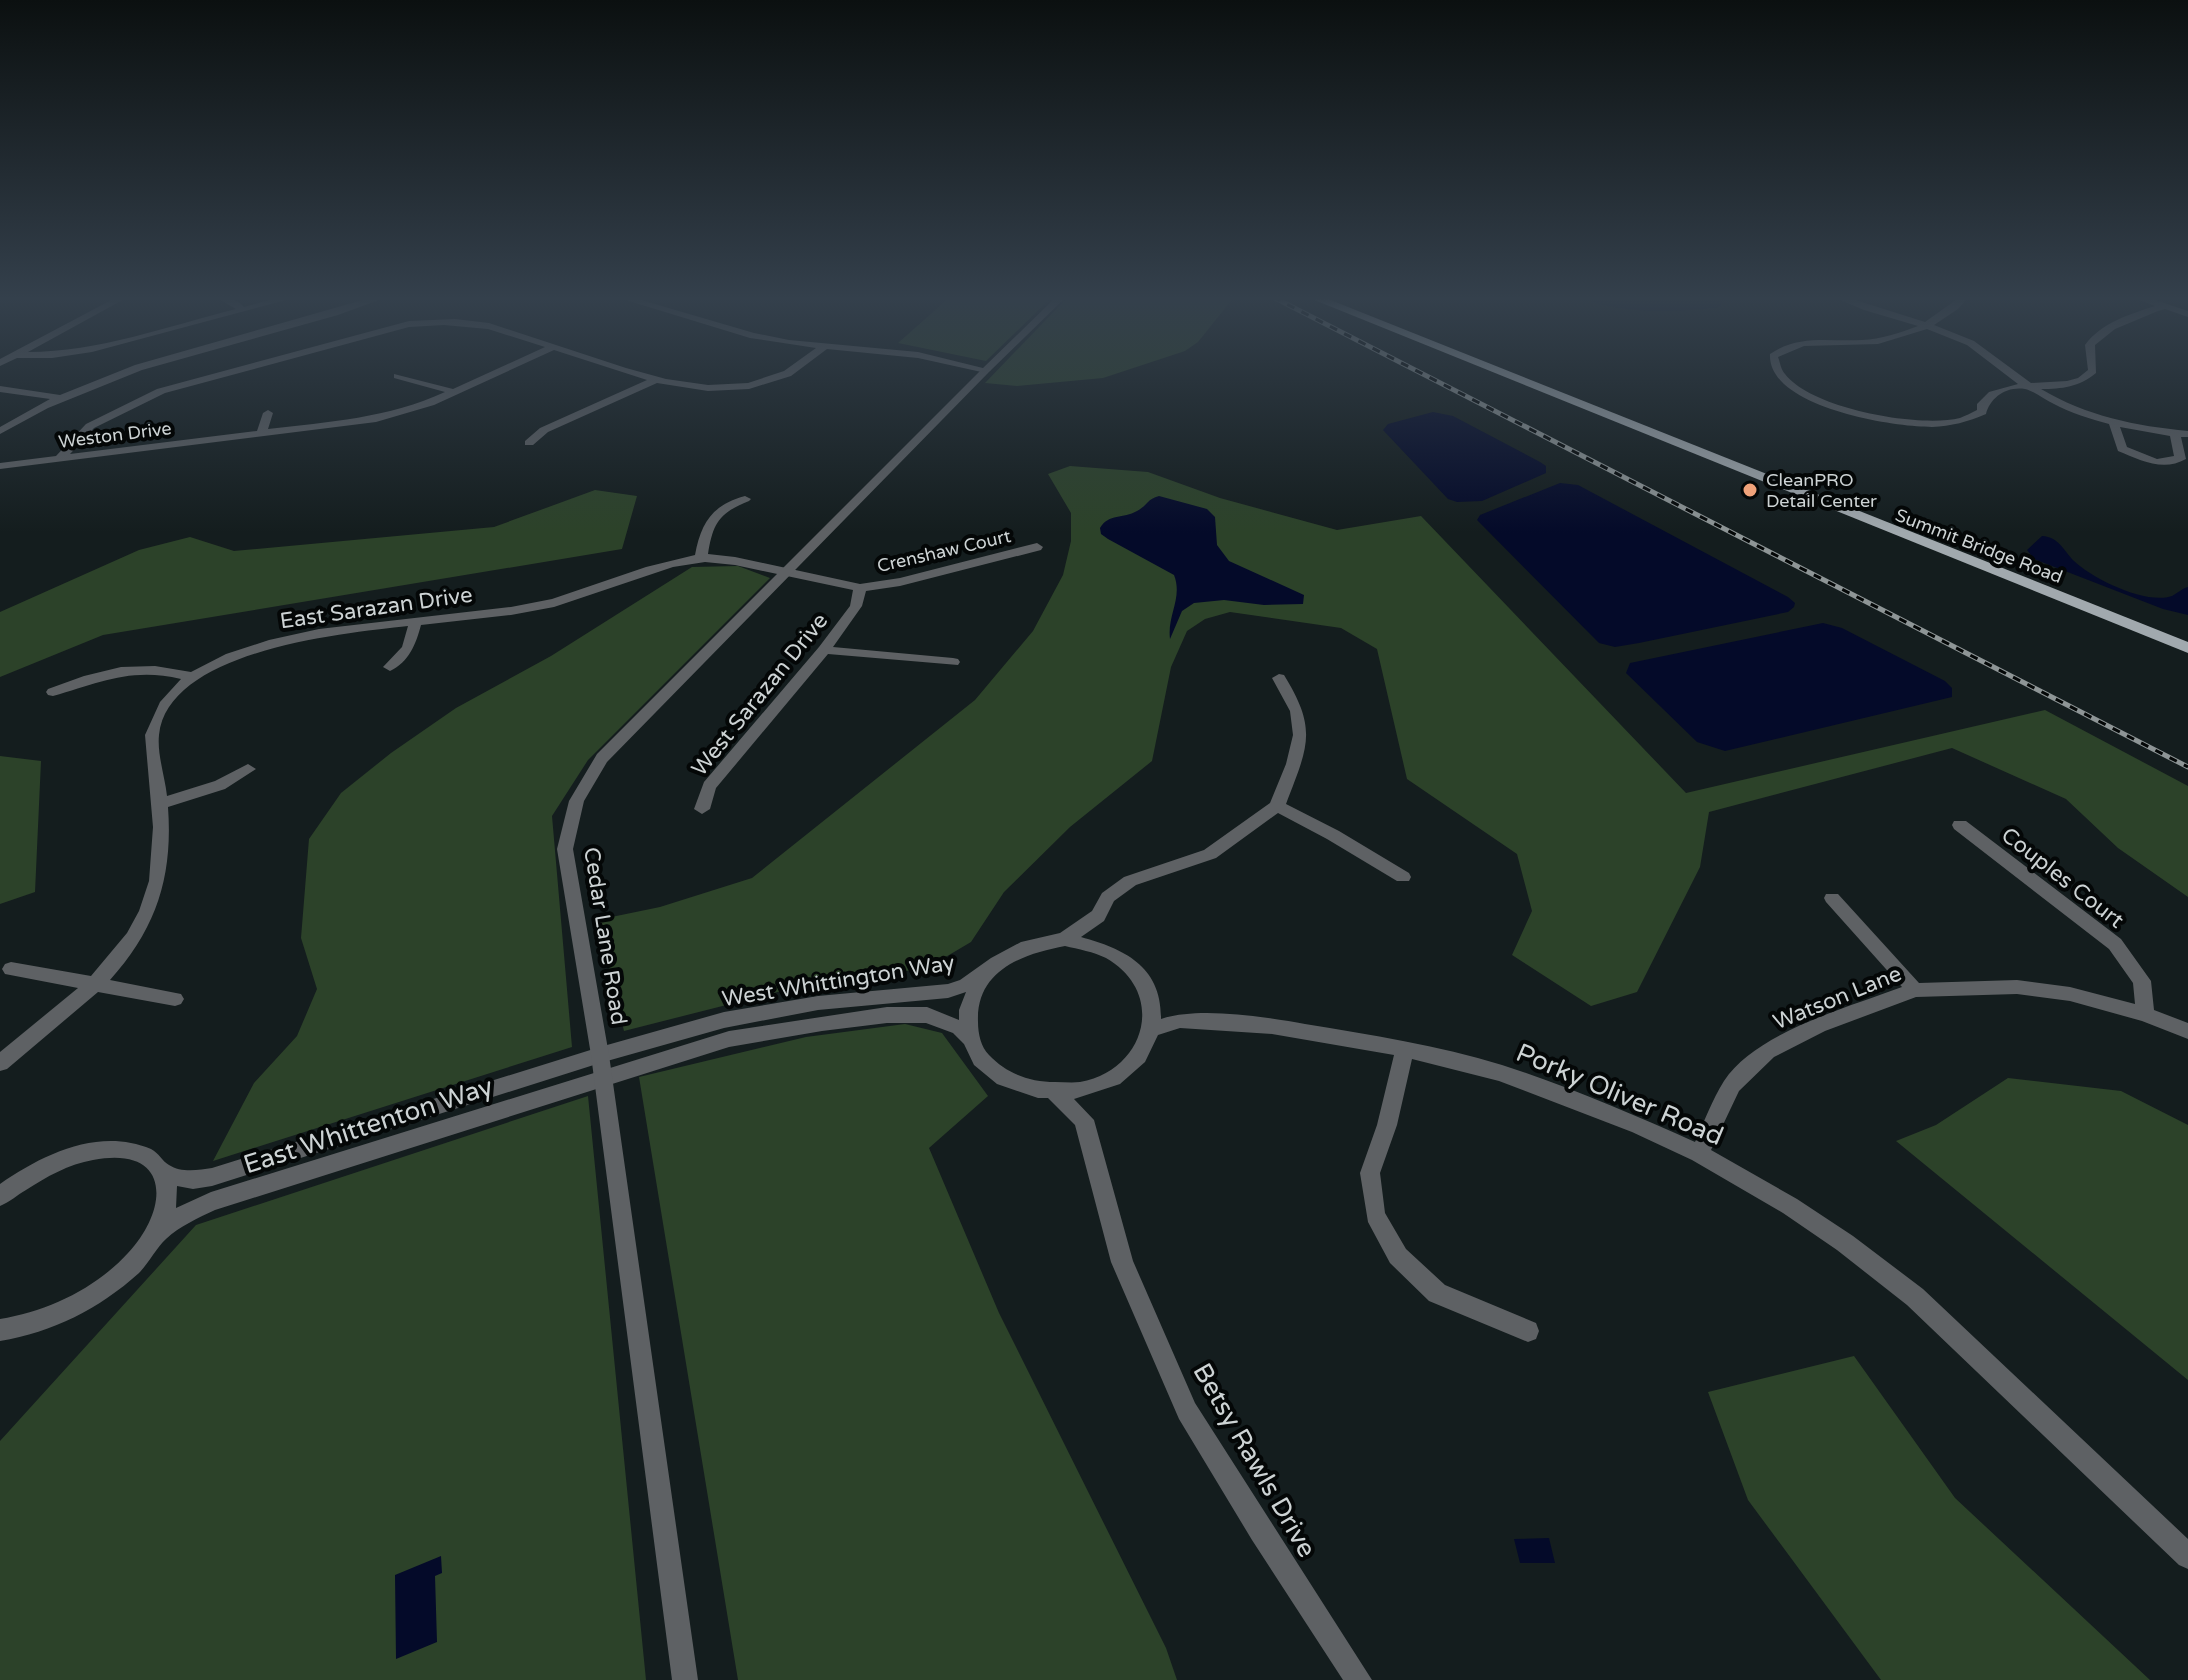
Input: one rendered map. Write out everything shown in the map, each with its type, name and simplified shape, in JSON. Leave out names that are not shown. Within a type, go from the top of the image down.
[{"type":"main road","name":"Summit Bridge Road","points":[[1506,375],[2188,648]]},
{"type":"street","points":[[0,431],[60,398],[118,375]]},
{"type":"street","points":[[60,458],[90,426],[161,391],[217,375]]},
{"type":"street","name":"Weston Drive","points":[[0,466],[376,419],[430,403],[490,375]]},
{"type":"street","points":[[646,375],[699,388],[749,386],[782,375]]},
{"type":"street","name":"Cedar Lane Road","points":[[685,1680],[600,1055],[565,849],[579,790],[602,758],[981,375]]},
{"type":"street","points":[[1777,375],[1810,396],[1865,416],[1916,425],[1955,424],[1971,420],[1982,412],[1986,398],[1995,391],[2071,382],[2089,375]]},
{"type":"street","points":[[2014,375],[2029,387],[2064,405],[2113,421],[2188,434]]},
{"type":"street","points":[[398,376],[454,392]]},
{"type":"street","points":[[529,443],[544,430],[657,379]]},
{"type":"street","points":[[0,389],[60,398]]},
{"type":"street","points":[[261,434],[268,413]]},
{"type":"street","points":[[2113,421],[2122,449],[2156,462],[2171,463],[2180,459],[2175,433]]},
{"type":"street","points":[[701,558],[705,529],[713,516],[725,505],[745,499]]},
{"type":"street","name":"Crenshaw Court","points":[[860,588],[900,582],[1037,547]]},
{"type":"street","name":"East Sarazan Drive","points":[[0,1063],[98,982],[135,936],[146,914],[157,880],[161,845],[152,735],[166,703],[192,677],[236,656],[293,638],[553,603],[701,558],[738,560],[788,571]]},
{"type":"street","name":"West Sarazan Drive","points":[[702,809],[709,786],[824,650],[856,606],[860,588],[788,571]]},
{"type":"street","points":[[390,667],[408,648],[415,623]]},
{"type":"street","points":[[824,650],[953,662]]},
{"type":"street","points":[[53,692],[94,676],[143,668],[192,677]]},
{"type":"street","points":[[1065,939],[1098,916],[1108,897],[1130,881],[1210,854],[1277,806],[1294,764],[1300,735],[1297,711],[1279,678]]},
{"type":"street","points":[[158,804],[220,785],[248,769]]},
{"type":"street","points":[[1277,806],[1403,877]]},
{"type":"street","name":"Couples Court","points":[[1960,825],[2115,944],[2142,981],[2145,1014]]},
{"type":"street","points":[[1832,898],[1915,990]]},
{"type":"street","points":[[1098,916],[1103,946]]},
{"type":"street","points":[[1152,999],[1152,1029],[1133,1063],[1096,1086],[1054,1092],[1035,1090],[1008,1080],[983,1060],[972,1040],[968,1005],[974,988],[987,970],[1026,945],[1065,939],[1103,946],[1136,969],[1152,999],[1180,1020]]},
{"type":"street","points":[[11,969],[98,982],[175,999]]},
{"type":"street","name":"West Whittington Way","points":[[600,1055],[768,1011],[818,1003],[948,991],[966,985],[987,970]]},
{"type":"street","name":"Watson Lane","points":[[1699,1154],[1732,1085],[1767,1051],[1818,1026],[1915,990],[2017,987],[2070,994],[2145,1014],[2188,1031]]},
{"type":"street","name":"West Whittington Way","points":[[603,1076],[729,1039],[887,1015],[927,1015],[960,1028],[972,1040]]},
{"type":"street","name":"Porky Oliver Road","points":[[1152,1029],[1180,1020],[1272,1026],[1405,1049],[1501,1073],[1639,1126],[1699,1154],[1790,1206],[1845,1243],[1915,1297],[2188,1556]]},
{"type":"street","points":[[1405,1049],[1387,1125],[1370,1173],[1375,1215],[1398,1256],[1437,1293],[1528,1331]]},
{"type":"street","name":"East Whittenton Way","points":[[163,1173],[193,1180],[212,1177],[600,1055]]},
{"type":"street","name":"East Whittenton Way","points":[[154,1235],[185,1214],[211,1202],[603,1076]]},
{"type":"street","points":[[1054,1092],[1084,1120],[1096,1086]]},
{"type":"street","name":"Betsy Rawls Drive","points":[[1084,1120],[1122,1262],[1187,1411],[1359,1680]]},
{"type":"street","points":[[0,1196],[41,1169],[94,1150],[115,1149],[143,1154],[156,1163],[167,1187],[166,1203],[154,1235],[137,1258],[93,1297],[39,1323],[0,1330]]},
{"type":"green space","points":[[992,375],[1111,375],[1017,386],[985,383]]},
{"type":"green space","points":[[1070,466],[1148,472],[1220,498],[1337,530],[1421,516],[1686,793],[2045,710],[2188,786],[2188,897],[2118,848],[2066,799],[1952,748],[1709,812],[1700,867],[1637,992],[1591,1006],[1512,955],[1532,911],[1517,854],[1407,779],[1377,649],[1341,628],[1230,612],[1205,619],[1187,631],[1171,667],[1152,761],[1070,827],[1004,892],[971,942],[927,968],[797,987],[624,1031],[597,920],[660,907],[752,878],[975,700],[1033,631],[1063,575],[1071,541],[1071,513],[1048,474]]},
{"type":"green space","points":[[595,490],[637,496],[622,549],[103,635],[0,677],[0,612],[139,550],[190,537],[234,551],[494,527]]},
{"type":"green space","points":[[738,566],[770,578],[588,760],[552,816],[572,1047],[213,1161],[254,1083],[297,1036],[317,989],[301,938],[309,839],[341,793],[391,753],[456,708],[551,656],[692,567]]},
{"type":"green space","points":[[0,756],[41,761],[35,892],[0,904]]},
{"type":"green space","points":[[905,1024],[942,1033],[988,1096],[929,1148],[999,1313],[1166,1648],[1177,1680],[738,1680],[639,1077],[806,1037]]},
{"type":"green space","points":[[2008,1078],[2121,1091],[2188,1125],[2188,1380],[1896,1141],[1936,1125]]},
{"type":"green space","points":[[588,1096],[646,1680],[0,1680],[0,1441],[196,1225]]},
{"type":"green space","points":[[1854,1356],[1955,1498],[2150,1680],[1881,1680],[1748,1500],[1708,1392]]},
{"type":"water","points":[[1433,412],[1453,416],[1540,462],[1546,466],[1546,473],[1482,501],[1457,502],[1448,499],[1383,430],[1388,424]]},
{"type":"water","points":[[1560,483],[1578,485],[1788,597],[1795,603],[1794,607],[1788,612],[1639,643],[1615,647],[1599,643],[1477,520],[1480,515]]},
{"type":"water","points":[[1159,496],[1207,509],[1215,517],[1217,545],[1229,561],[1304,595],[1303,604],[1264,605],[1224,600],[1194,603],[1182,611],[1170,639],[1177,591],[1174,575],[1108,539],[1101,534],[1100,528],[1108,520],[1137,511]]},
{"type":"water","points":[[2042,536],[2057,541],[2083,568],[2120,589],[2161,598],[2188,587],[2188,615],[2163,609],[2034,559],[2027,550]]},
{"type":"water","points":[[1823,623],[1842,628],[1945,681],[1952,688],[1952,697],[1725,751],[1697,742],[1626,673],[1630,663]]},
{"type":"water","points":[[1549,1538],[1555,1563],[1520,1563],[1514,1539]]},
{"type":"water","points":[[441,1556],[442,1573],[435,1576],[437,1642],[396,1659],[395,1575]]},
{"type":"railway","points":[[1426,375],[2188,767]]},
{"type":"place","name":"CleanPRO Detail Center","points":[[1750,490]]}]
